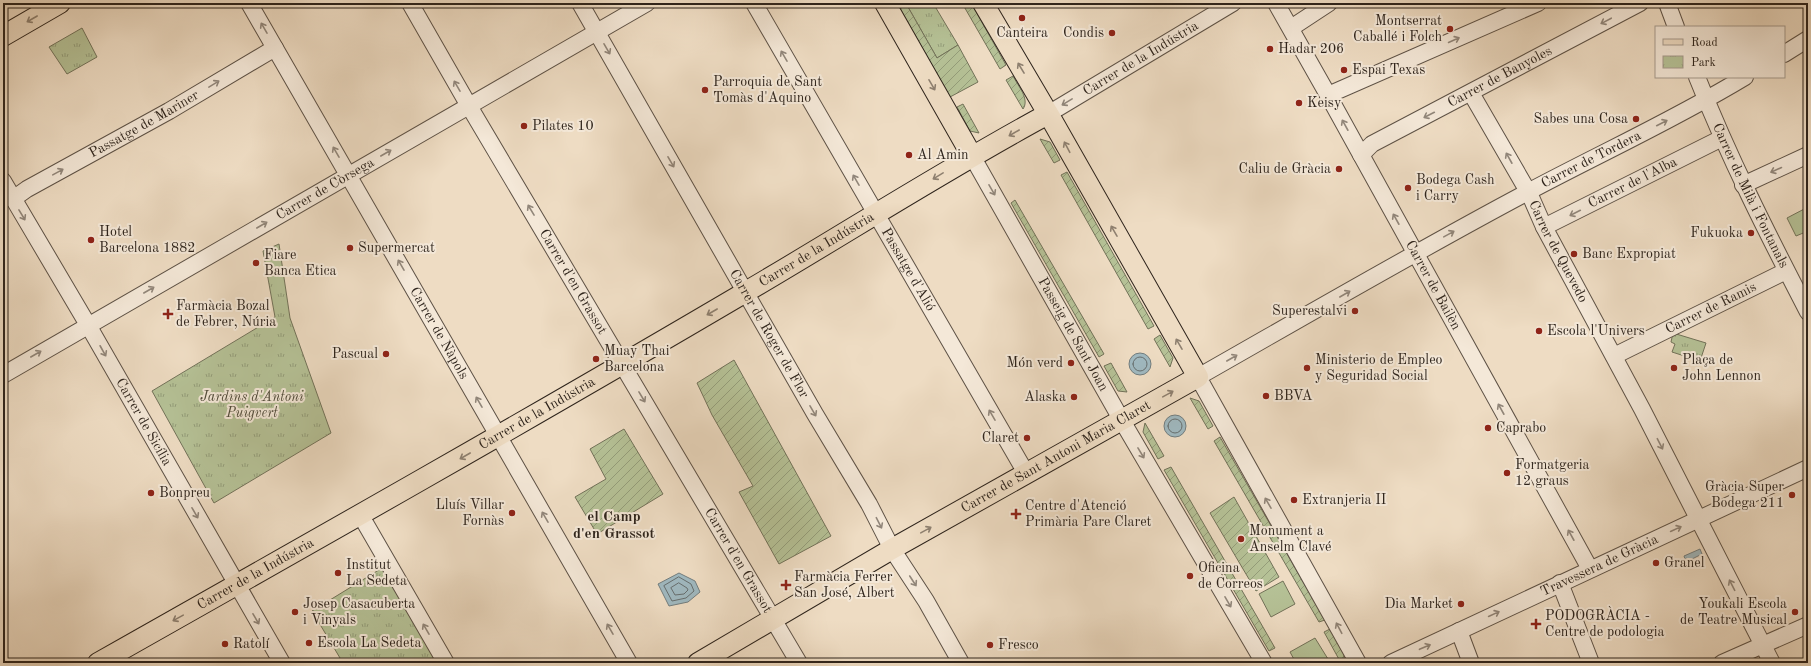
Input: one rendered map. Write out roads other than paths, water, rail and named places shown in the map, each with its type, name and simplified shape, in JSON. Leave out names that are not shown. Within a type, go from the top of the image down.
[{"type":"main road","points":[[3,36],[60,3]]},
{"type":"main road","name":"Passeig de Sant Joan","points":[[885,3],[972,156]]},
{"type":"main road","points":[[983,3],[1198,377]]},
{"type":"main road","name":"Carrer de la Indústria","points":[[98,663],[361,516],[745,292],[972,156],[1048,114]]},
{"type":"main road","name":"Carrer de Sant Antoni Maria Claret","points":[[698,663],[772,618],[892,549],[1198,377]]},
{"type":"street","name":"Carrer de Nàpols","points":[[249,3],[629,663]]},
{"type":"street","name":"Carrer d'en Grassot","points":[[410,3],[469,106],[799,663]]},
{"type":"street","name":"Carrer de Roger de Flor","points":[[580,3],[745,292],[869,504],[892,549],[926,601],[962,663]]},
{"type":"street","name":"Carrer de Còrsega","points":[[3,375],[647,3]]},
{"type":"street","name":"Passatge d'Alió","points":[[754,3],[1026,474]]},
{"type":"street","name":"Carrer de la Indústria","points":[[1048,114],[1233,3]]},
{"type":"street","name":"Carrer de Bailèn","points":[[1276,3],[1328,94],[1590,569]]},
{"type":"street","points":[[1291,28],[1329,3]]},
{"type":"street","points":[[1328,94],[1538,3]]},
{"type":"street","name":"Carrer de Banyoles","points":[[1361,155],[1372,144],[1472,93],[1640,3]]},
{"type":"street","points":[[1667,3],[1676,26]]},
{"type":"street","points":[[1785,53],[1808,39]]},
{"type":"street","name":"Passatge de Mariner","points":[[13,199],[27,189],[169,111],[276,48]]},
{"type":"street","name":"Carrer de Milà i Fontanals","points":[[1697,78],[1743,185],[1808,312]]},
{"type":"street","name":"Carrer de Tordera","points":[[1415,253],[1528,192],[1706,101],[1743,78]]},
{"type":"street","name":"Carrer de Quevedo","points":[[1472,93],[1528,192],[1544,228],[1614,356],[1772,663]]},
{"type":"street","name":"Carrer de l'Alba","points":[[1544,228],[1722,138]]},
{"type":"street","points":[[1743,185],[1808,155]]},
{"type":"street","name":"Passeig de Sant Joan","points":[[972,156],[1122,419],[1264,663]]},
{"type":"street","name":"Carrer de Sicília","points":[[3,181],[88,325],[282,663]]},
{"type":"street","name":"Carrer de Sant Antoni Maria Claret","points":[[1198,377],[1415,253]]},
{"type":"street","name":"Carrer de Ramis","points":[[1614,356],[1786,270]]},
{"type":"street","points":[[1198,377],[1358,663]]},
{"type":"street","name":"Travessera de Gràcia","points":[[1391,663],[1808,468]]},
{"type":"street","points":[[361,516],[446,663]]},
{"type":"street","points":[[1560,583],[1591,663]]},
{"type":"street","points":[[1722,663],[1808,624]]},
{"type":"street","points":[[1459,631],[1471,663]]},
{"type":"water","points":[[1140,353],[1148,356],[1151,364],[1148,372],[1140,375],[1132,372],[1129,364],[1132,356]]},
{"type":"water","points":[[1175,415],[1183,418],[1186,426],[1183,434],[1175,437],[1167,434],[1164,426],[1167,418]]},
{"type":"water","points":[[1700,549],[1702,554],[1688,561],[1687,558],[1685,559],[1684,556]]},
{"type":"water","points":[[679,573],[695,581],[700,592],[688,602],[669,606],[658,584]]},
{"type":"place","name":"Canteira","points":[[1022,18]]},
{"type":"place","name":"Montserrat Caballé i Folch","points":[[1450,29]]},
{"type":"place","name":"Condis","points":[[1112,33]]},
{"type":"place","name":"Hadar 206","points":[[1270,49]]},
{"type":"place","name":"Espai Texas","points":[[1344,70]]},
{"type":"place","name":"Parroquia de Sant Tomàs d'Aquino","points":[[705,90]]},
{"type":"place","name":"Keisy","points":[[1299,103]]},
{"type":"place","name":"Sabes una Cosa","points":[[1636,119]]},
{"type":"place","name":"Pilates 10","points":[[524,126]]},
{"type":"place","name":"Al Amin","points":[[909,155]]},
{"type":"place","name":"Caliu de Gràcia","points":[[1339,169]]},
{"type":"place","name":"Bodega Cash i Carry","points":[[1408,188]]},
{"type":"place","name":"Fukuoka","points":[[1751,233]]},
{"type":"place","name":"Hotel Barcelona 1882","points":[[91,240]]},
{"type":"place","name":"Supermercat","points":[[350,248]]},
{"type":"place","name":"Banc Expropiat","points":[[1574,254]]},
{"type":"place","name":"Fiare Banca Etica","points":[[256,263]]},
{"type":"place","name":"Superestalvi","points":[[1355,311]]},
{"type":"place","name":"Farmàcia Bozal de Febrer, Núria","points":[[168,314]]},
{"type":"place","name":"Escola l'Univers","points":[[1539,331]]},
{"type":"place","name":"Pascual","points":[[386,354]]},
{"type":"place","name":"Muay Thai Barcelona","points":[[596,359]]},
{"type":"place","name":"Món verd","points":[[1071,363]]},
{"type":"place","name":"Ministerio de Empleo y Seguridad Social","points":[[1307,368]]},
{"type":"place","name":"Plaça de John Lennon","points":[[1674,368]]},
{"type":"place","name":"BBVA","points":[[1266,396]]},
{"type":"place","name":"Alaska","points":[[1074,397]]},
{"type":"place","name":"Caprabo","points":[[1488,428]]},
{"type":"place","name":"Claret","points":[[1027,438]]},
{"type":"place","name":"Formatgeria 12 graus","points":[[1507,473]]},
{"type":"place","name":"Bonpreu","points":[[151,493]]},
{"type":"place","name":"Gràcia Super Bodega 211","points":[[1792,495]]},
{"type":"place","name":"Extranjeria II","points":[[1294,500]]},
{"type":"place","name":"Lluís Villar Fornàs","points":[[512,513]]},
{"type":"place","name":"Centre d'Atenció Primària Pare Claret","points":[[1016,514]]},
{"type":"place","name":"Monument a Anselm Clavé","points":[[1241,539]]},
{"type":"place","name":"Granel","points":[[1656,563]]},
{"type":"place","name":"Institut La Sedeta","points":[[338,573]]},
{"type":"place","name":"Oficina de Correos","points":[[1190,576]]},
{"type":"place","name":"Farmàcia Ferrer San José, Albert","points":[[786,585]]},
{"type":"place","name":"Dia Market","points":[[1461,604]]},
{"type":"place","name":"Josep Casacuberta i Vinyals","points":[[295,612]]},
{"type":"place","name":"Youkali Escola de Teatre Musical","points":[[1795,612]]},
{"type":"place","name":"PODOGRÀCIA - Centre de podologia","points":[[1536,624]]},
{"type":"place","name":"Escola La Sedeta","points":[[309,643]]},
{"type":"place","name":"Ratolí","points":[[225,644]]},
{"type":"place","name":"Fresco","points":[[990,645]]},
{"type":"district","name":"el Camp d'en Grassot","points":[[614,526]]},
{"type":"park label","name":"Jardins d'Antoni Puigvert","points":[[252,406]]}]
